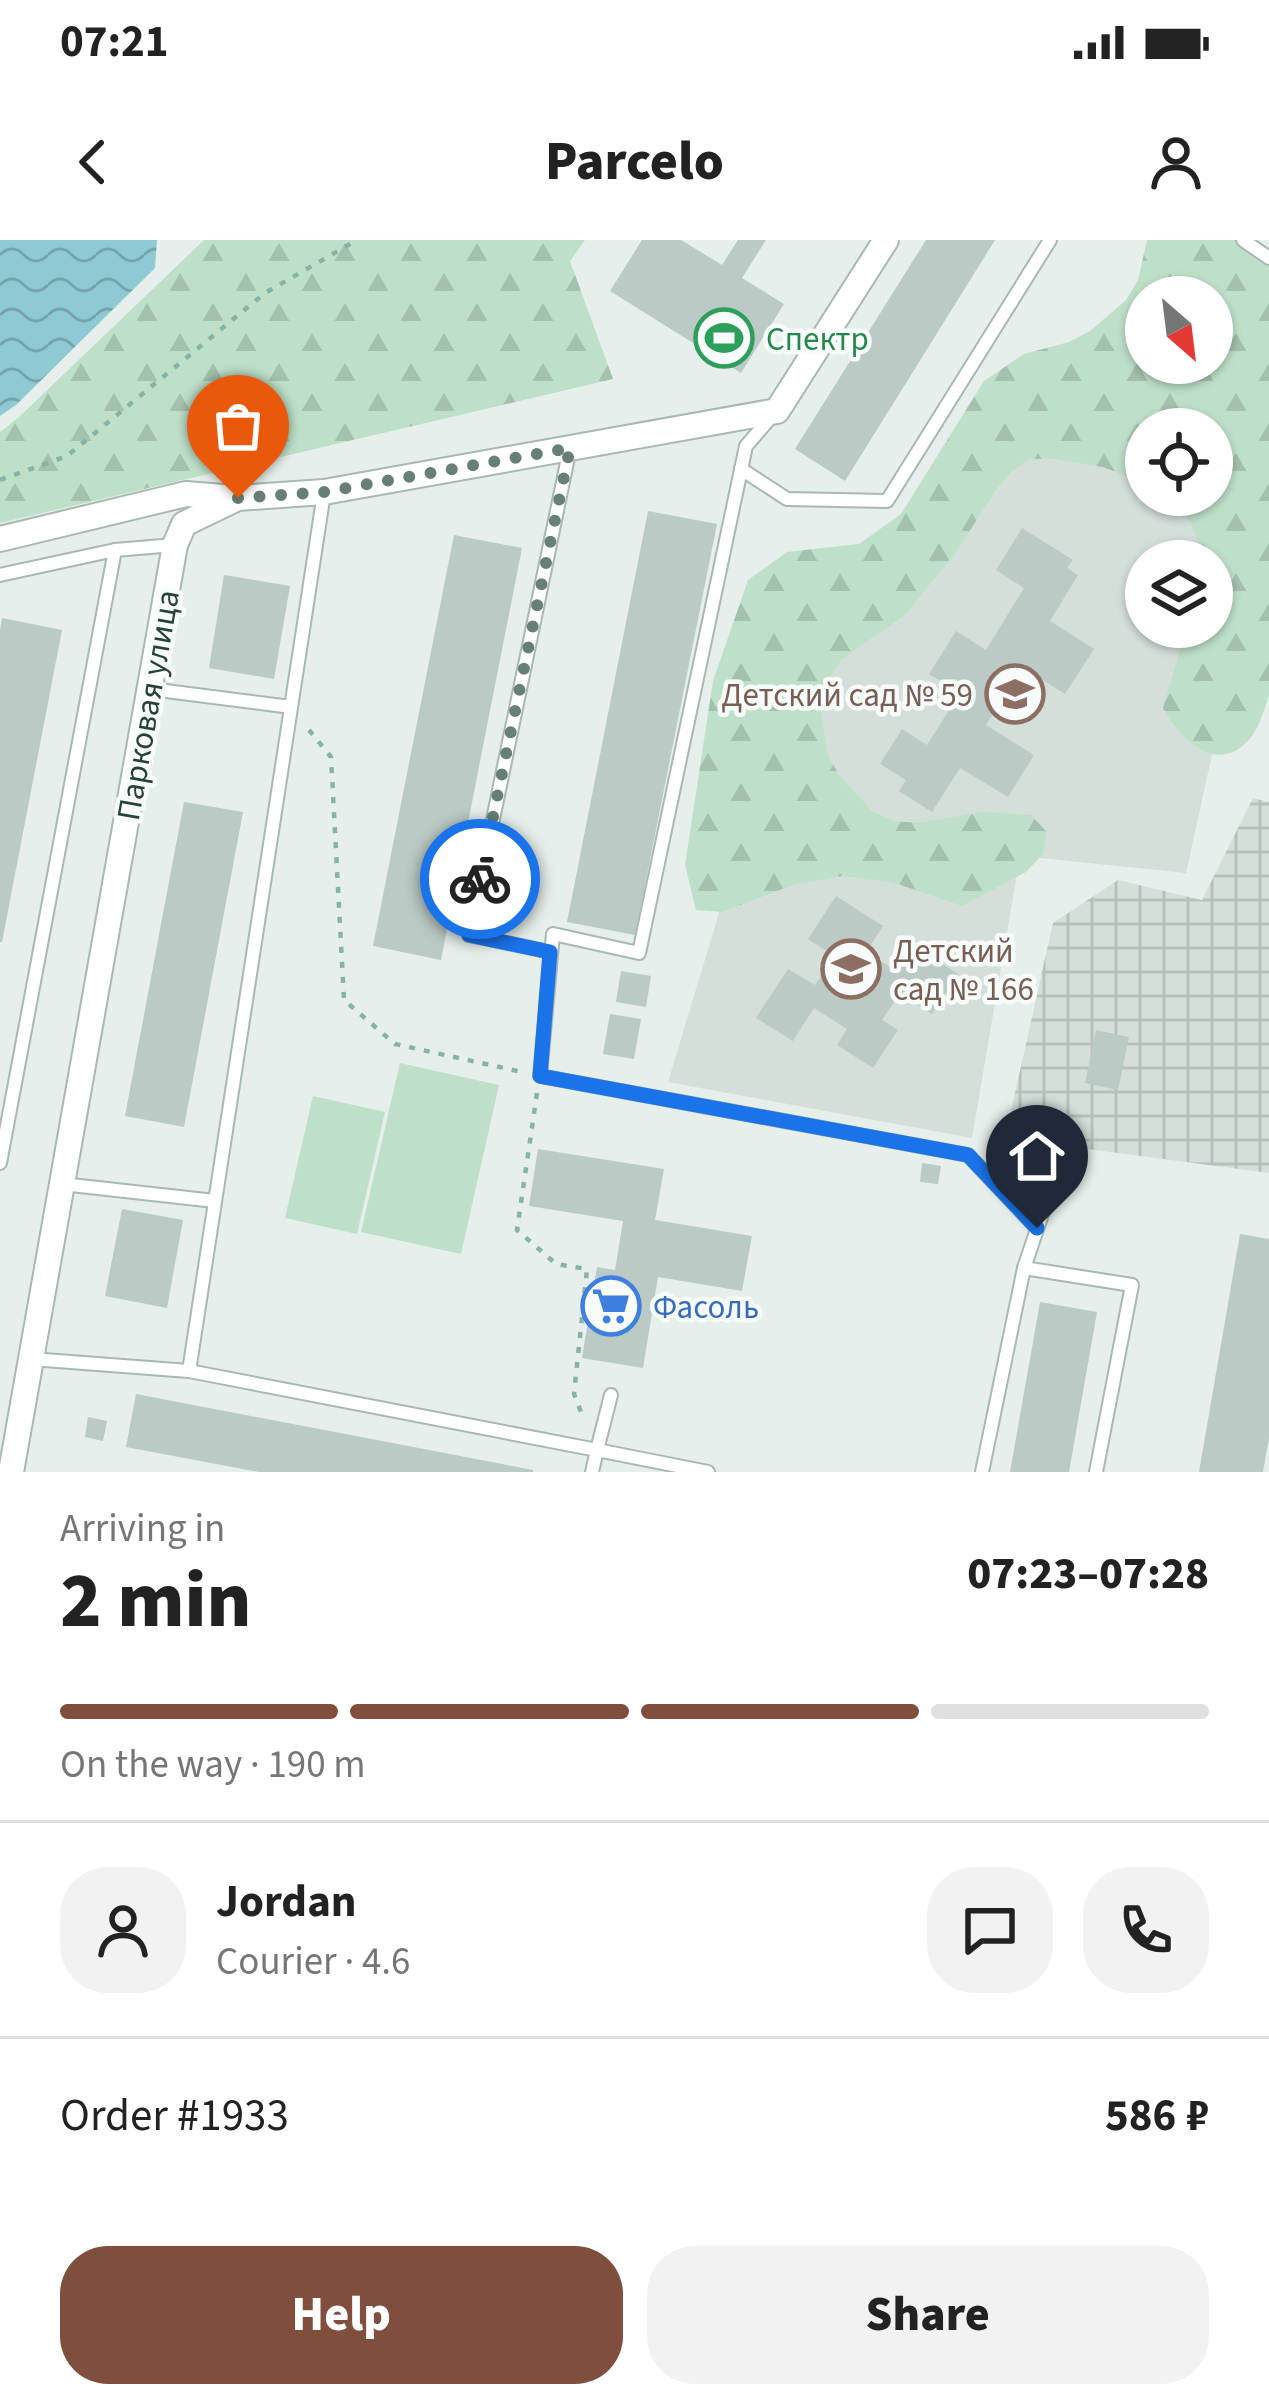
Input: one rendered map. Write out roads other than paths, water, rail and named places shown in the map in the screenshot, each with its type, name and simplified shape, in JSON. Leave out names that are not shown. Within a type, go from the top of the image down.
[{"type":"street","points":[[777,411],[886,240]]},
{"type":"street","name":"Парковая улица","points":[[11,1472],[176,545],[184,524],[238,498],[324,492],[777,411]]},
{"type":"street","points":[[0,539],[186,494],[238,498]]},
{"type":"lane","points":[[741,469],[787,499],[887,501],[1050,240]]},
{"type":"lane","points":[[1244,240],[1269,258]]},
{"type":"lane","points":[[777,411],[746,446],[640,953],[553,934],[540,1076],[968,1155],[1037,1228]]},
{"type":"lane","points":[[550,952],[469,935],[570,448]]},
{"type":"lane","points":[[189,1371],[324,492]]},
{"type":"lane","points":[[0,575],[115,550],[176,545]]},
{"type":"lane","points":[[0,1163],[115,550]]},
{"type":"lane","points":[[150,689],[291,707]]},
{"type":"lane","points":[[982,1472],[1024,1268],[1065,1146]]},
{"type":"lane","points":[[62,1184],[215,1201]]},
{"type":"lane","points":[[1024,1268],[1132,1285],[1096,1472]]},
{"type":"lane","points":[[31,1360],[189,1371],[709,1472]]},
{"type":"lane","points":[[592,1472],[610,1395]]},
{"type":"water","points":[[0,240],[157,240],[155,268],[0,416]]},
{"type":"place","name":"Спектр","points":[[724,338]]},
{"type":"place","name":"Детский сад № 59","points":[[1015,694]]},
{"type":"place","name":"Детский сад № 166","points":[[851,969]]},
{"type":"place","name":"Фасоль","points":[[611,1306]]}]
